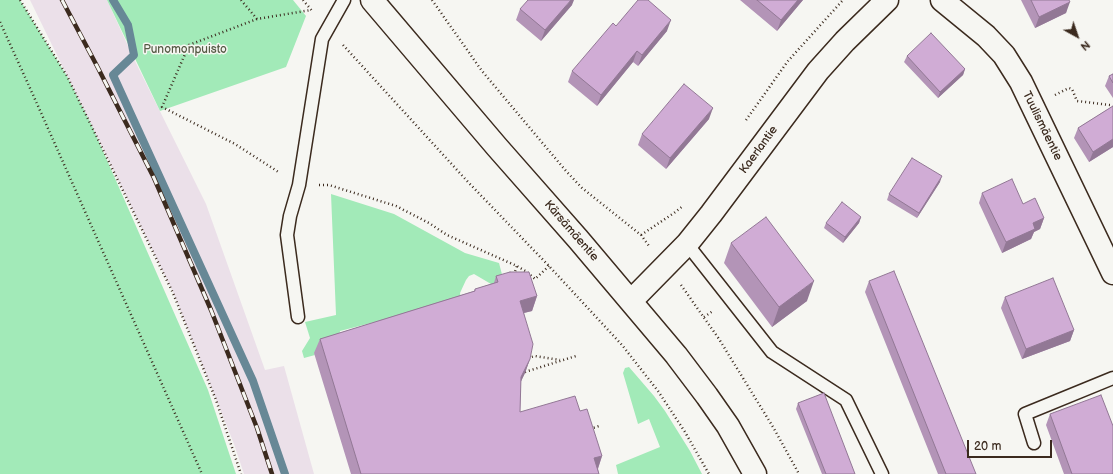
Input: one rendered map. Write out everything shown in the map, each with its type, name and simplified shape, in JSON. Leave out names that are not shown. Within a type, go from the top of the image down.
[{"type":"street","name":"Kärsämäentie","points":[[372,0],[497,147],[632,301],[676,355],[728,426],[755,474]]},
{"type":"street","name":"Kaerlantie","points":[[632,301],[687,244],[740,176],[818,71],[850,35],[887,0]]},
{"type":"street","name":"Tuulismäentie","points":[[942,0],[986,36],[1004,55],[1021,82],[1113,273]]},
{"type":"lane","points":[[298,318],[287,235],[290,216],[300,185],[315,76],[322,39],[344,0]]},
{"type":"lane","points":[[687,244],[772,352],[846,400],[882,474]]},
{"type":"lane","points":[[1034,444],[1025,414],[1113,378]]},
{"type":"path","points":[[20,0],[67,76],[173,292],[216,400],[241,474]]},
{"type":"path","points":[[241,0],[257,19]]},
{"type":"path","points":[[303,0],[468,182],[622,345],[658,391],[685,432],[709,474]]},
{"type":"path","points":[[432,0],[482,71],[566,171],[587,193],[641,235],[686,203]]},
{"type":"path","points":[[743,124],[788,61],[843,0]]},
{"type":"path","points":[[311,10],[257,19],[189,45],[162,107],[235,144],[300,185],[328,185],[396,206],[429,223],[447,235],[517,266],[535,279],[549,266]]},
{"type":"path","points":[[0,22],[38,104],[202,474]]},
{"type":"path","points":[[1050,97],[1069,88],[1072,89],[1077,102],[1110,104]]},
{"type":"path","points":[[513,280],[517,266]]},
{"type":"path","points":[[689,294],[719,339],[769,420],[799,474]]},
{"type":"path","points":[[527,358],[535,356],[561,361]]},
{"type":"path","points":[[525,372],[576,356]]},
{"type":"path","points":[[586,431],[599,426]]},
{"type":"shaded area","points":[[30,0],[107,0],[134,59],[206,204],[265,370],[284,366],[314,474],[244,474],[234,444],[173,292]]},
{"type":"green space","points":[[0,0],[20,0],[67,76],[92,126],[208,390],[236,474],[0,474]]},
{"type":"green space","name":"Punomonpuisto","points":[[107,0],[293,0],[306,16],[286,67],[160,111]]},
{"type":"green space","points":[[331,194],[394,214],[465,253],[499,263],[505,286],[491,284],[474,274],[469,276],[466,280],[460,293],[461,298],[456,301],[340,331],[338,346],[314,353],[315,355],[304,358],[302,351],[310,338],[305,322],[336,315]]},
{"type":"green space","points":[[629,367],[665,411],[690,451],[702,474],[618,474],[616,465],[660,447],[649,419],[638,424],[623,373],[625,368]]},
{"type":"building","points":[[528,0],[571,0],[545,30],[520,9]]},
{"type":"building","points":[[638,0],[648,0],[671,20],[642,55],[637,51],[601,95],[572,71],[613,23],[616,26]]},
{"type":"building","points":[[757,0],[798,0],[781,20]]},
{"type":"building","points":[[1031,0],[1069,0],[1070,2],[1039,17]]},
{"type":"building","points":[[931,33],[965,69],[940,92],[907,56]]},
{"type":"building","points":[[1113,74],[1113,83],[1109,76]]},
{"type":"building","points":[[684,84],[713,108],[670,158],[642,134]]},
{"type":"building","points":[[1113,106],[1113,139],[1093,152],[1078,128]]},
{"type":"building","points":[[912,158],[942,176],[919,213],[889,194]]},
{"type":"building","points":[[1012,179],[1023,204],[1035,198],[1044,218],[1033,223],[1035,229],[1006,242],[982,193]]},
{"type":"building","points":[[842,202],[861,217],[845,237],[826,223]]},
{"type":"building","points":[[766,217],[814,281],[779,307],[731,243]]},
{"type":"building","points":[[894,271],[976,474],[946,474],[869,281]]},
{"type":"building","points":[[510,272],[529,272],[537,296],[520,301],[533,344],[530,359],[521,377],[520,412],[575,396],[580,411],[587,409],[602,456],[594,458],[599,474],[361,474],[320,339],[475,291],[475,289],[498,282],[496,276]]},
{"type":"building","points":[[1053,278],[1074,330],[1026,349],[1005,297]]},
{"type":"building","points":[[824,393],[855,474],[826,474],[798,403]]},
{"type":"building","points":[[1101,395],[1113,426],[1113,474],[1072,474],[1050,414]]},
{"type":"waterway","points":[[113,0],[128,25],[134,55],[113,75],[253,381],[285,474]]},
{"type":"railway","points":[[62,0],[154,178],[211,310],[257,428],[272,474]]}]
